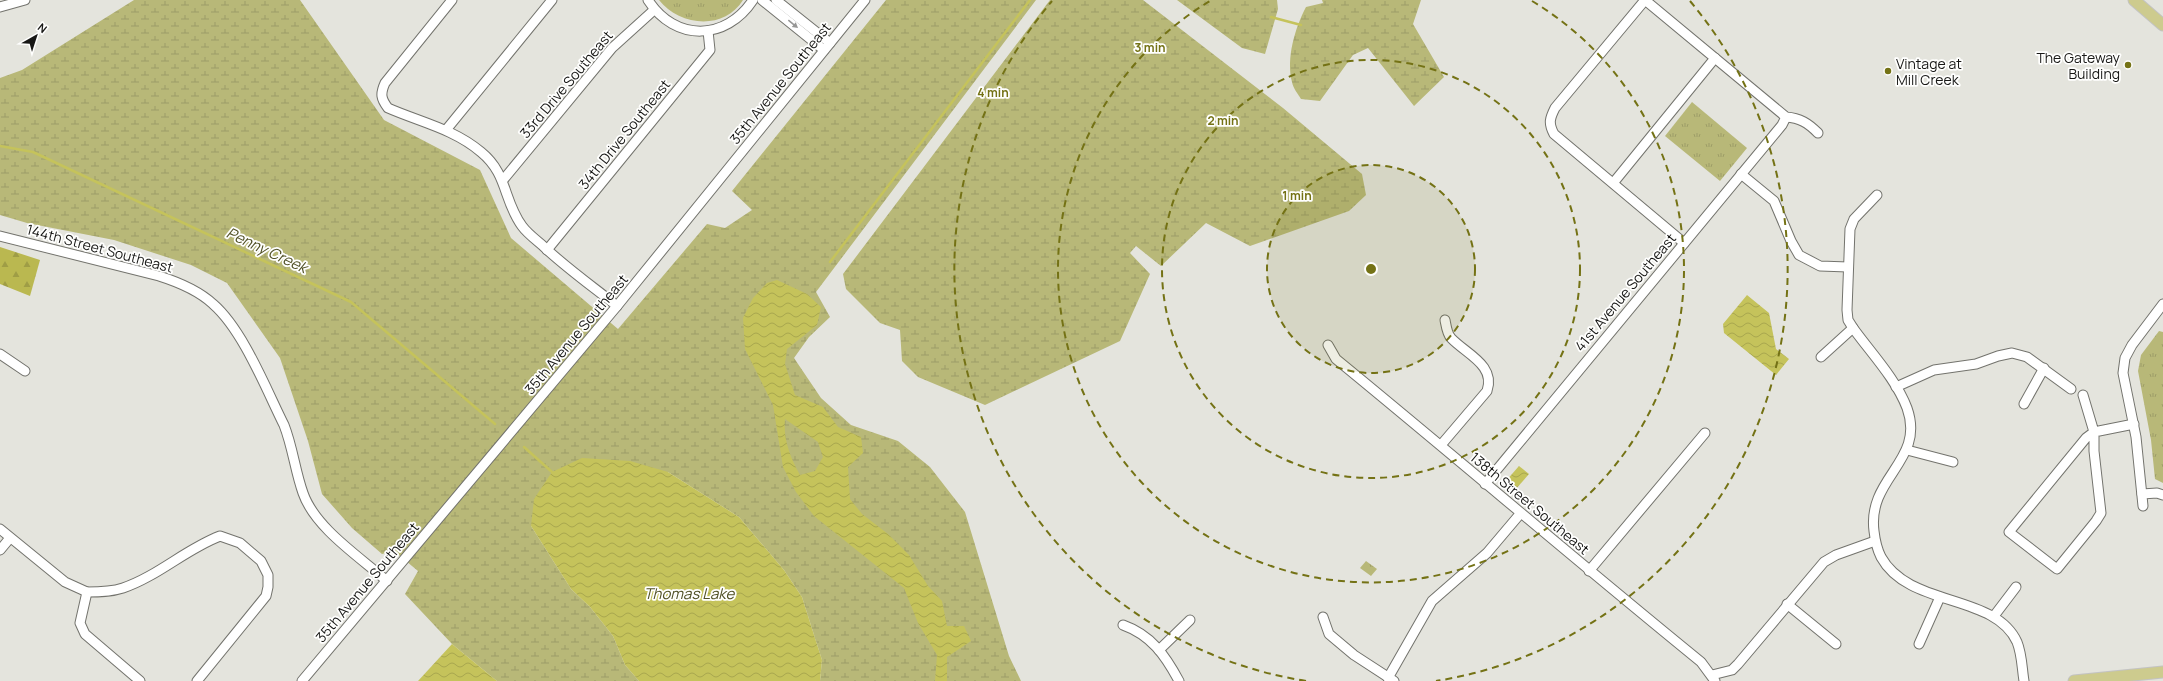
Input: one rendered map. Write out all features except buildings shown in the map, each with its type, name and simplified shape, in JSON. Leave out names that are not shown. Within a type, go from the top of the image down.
[{"type":"main road","points":[[2136,1],[2163,25]]},
{"type":"main road","points":[[2074,681],[2136,678],[2163,672]]},
{"type":"street","points":[[0,7],[25,0]]},
{"type":"street","points":[[452,0],[385,83],[382,91],[382,100],[388,108],[446,130],[468,141],[483,154],[494,165],[503,180],[511,208],[522,227],[547,250],[617,306]]},
{"type":"street","points":[[446,130],[552,0]]},
{"type":"street","points":[[648,0],[654,10],[668,22],[684,29],[708,31],[728,25],[745,13],[753,0]]},
{"type":"street","points":[[762,0],[827,46]]},
{"type":"street","points":[[776,0],[827,46]]},
{"type":"street","name":"35th Avenue Southeast","points":[[302,681],[617,306],[865,0]]},
{"type":"street","points":[[1684,243],[1614,182],[1554,134],[1550,128],[1550,120],[1555,108],[1645,0],[1786,117],[1796,118],[1809,124],[1818,133]]},
{"type":"street","name":"33rd Drive Southeast","points":[[503,180],[612,48],[654,10]]},
{"type":"street","name":"34th Drive Southeast","points":[[547,250],[710,50],[708,31]]},
{"type":"street","points":[[1614,182],[1715,58]]},
{"type":"street","name":"41st Avenue Southeast","points":[[1485,484],[1782,125],[1786,117]]},
{"type":"street","points":[[1741,174],[1774,201],[1799,256],[1820,266],[1848,267]]},
{"type":"street","points":[[1877,195],[1854,219],[1850,229],[1847,310],[1848,320],[1896,387],[1907,409],[1910,437],[1907,450],[1881,489],[1876,500],[1873,524],[1875,542],[1880,555],[1892,572],[1914,586],[1994,616],[2009,630],[2018,643],[2024,681]]},
{"type":"street","name":"144th Street Southeast","points":[[0,236],[159,276],[177,282],[213,304],[236,332],[284,426],[290,440],[303,494],[312,512],[324,526],[387,580]]},
{"type":"street","points":[[2143,506],[2134,424],[2123,373],[2125,358],[2132,345],[2160,316],[2163,304]]},
{"type":"street","points":[[1441,446],[1487,391],[1489,385],[1486,368],[1450,336],[1445,320]]},
{"type":"street","points":[[1821,357],[1853,328]]},
{"type":"street","name":"138th Street Southeast","points":[[1328,345],[1336,359],[1520,514],[1701,662],[1713,678]]},
{"type":"street","points":[[1896,387],[1934,370],[1976,364],[1998,356],[2012,353],[2026,357],[2044,368],[2071,389]]},
{"type":"street","points":[[0,354],[25,371]]},
{"type":"street","points":[[2024,404],[2044,368]]},
{"type":"street","points":[[2083,395],[2094,432],[2094,450],[2101,513],[2057,569],[2009,532],[2086,438],[2094,432],[2134,424]]},
{"type":"street","points":[[1589,571],[1706,433]]},
{"type":"street","points":[[1907,450],[1953,462]]},
{"type":"street","points":[[2142,494],[2157,493],[2163,495]]},
{"type":"street","points":[[1323,617],[1329,634],[1354,655],[1391,679],[1432,601],[1487,553],[1520,514]]},
{"type":"street","points":[[0,529],[65,582],[86,592],[108,592],[124,588],[201,543],[220,536],[240,543],[261,561],[268,575],[266,596],[197,681]]},
{"type":"street","points":[[0,550],[10,538]]},
{"type":"street","points":[[1713,678],[1732,670],[1738,664],[1787,604],[1824,562],[1836,555],[1875,542]]},
{"type":"street","points":[[1994,616],[2016,587]]},
{"type":"street","points":[[86,592],[80,623],[85,634],[140,681]]},
{"type":"street","points":[[1919,644],[1940,597]]},
{"type":"street","points":[[1787,604],[1836,644]]},
{"type":"street","points":[[1159,650],[1190,620]]},
{"type":"street","points":[[1123,625],[1138,631],[1159,650],[1169,662],[1179,681]]},
{"type":"green space","points":[[134,0],[300,0],[384,120],[480,170],[511,238],[618,329],[707,224],[725,228],[752,210],[732,191],[886,0],[1036,0],[816,292],[830,317],[809,337],[794,358],[821,398],[851,425],[898,441],[930,467],[965,512],[1009,656],[1021,681],[820,681],[822,660],[802,597],[784,570],[739,517],[668,472],[531,526],[571,589],[590,607],[613,636],[625,665],[639,681],[497,681],[452,644],[405,594],[418,571],[394,551],[382,554],[352,528],[322,494],[308,441],[280,358],[227,283],[191,265],[114,240],[27,223],[0,215],[0,78],[22,70]]},
{"type":"green space","points":[[659,0],[743,0],[735,10],[725,17],[701,21],[689,20],[678,15],[668,9]]},
{"type":"green space","points":[[1050,0],[1143,0],[1283,108],[1362,174],[1366,195],[1349,211],[1250,246],[1206,223],[1161,266],[1136,246],[1130,253],[1150,274],[1120,341],[985,405],[918,377],[902,361],[900,330],[880,323],[846,289],[843,274]]},
{"type":"green space","points":[[1177,0],[1277,0],[1278,9],[1265,54],[1242,48]]},
{"type":"green space","points":[[1322,0],[1421,0],[1413,24],[1444,77],[1414,106],[1368,48],[1353,55],[1320,101],[1301,99],[1293,86],[1290,73],[1293,43],[1298,24],[1306,7],[1323,3]]},
{"type":"green space","points":[[1692,102],[1747,148],[1720,181],[1665,136]]},
{"type":"green space","points":[[0,247],[40,260],[30,296],[0,284]]},
{"type":"green space","points":[[2159,331],[2163,332],[2163,483],[2155,479],[2151,440],[2138,371],[2141,355]]},
{"type":"green space","points":[[1366,561],[1377,569],[1371,576],[1360,568]]},
{"type":"water","points":[[777,280],[807,294],[821,307],[817,325],[787,349],[785,364],[795,395],[823,407],[838,427],[861,437],[863,453],[848,467],[850,499],[862,514],[888,534],[909,555],[928,586],[942,601],[947,626],[964,626],[971,641],[947,657],[947,681],[935,681],[937,655],[918,623],[904,588],[814,516],[796,492],[783,467],[773,405],[745,349],[743,318],[753,298],[767,283]],"holes":[[[785,419],[818,442],[823,457],[815,471],[800,475],[786,441]]]},
{"type":"water","points":[[1747,295],[1769,313],[1776,349],[1789,359],[1776,375],[1724,333],[1723,324]]},
{"type":"water","name":"Thomas Lake","points":[[582,458],[630,461],[668,472],[739,517],[784,570],[802,597],[822,660],[820,681],[639,681],[625,665],[613,636],[590,607],[571,589],[531,526],[534,499],[552,472]]},
{"type":"water","points":[[1519,466],[1529,474],[1515,490],[1505,482]]},
{"type":"water","points":[[452,644],[497,681],[418,681]]},
{"type":"waterway","points":[[830,262],[1030,0]]},
{"type":"waterway","points":[[1271,17],[1301,25]]},
{"type":"waterway","name":"Penny Creek","points":[[0,146],[33,152],[351,302],[495,424]]},
{"type":"waterway","name":"Penny Creek","points":[[524,447],[552,472]]},
{"type":"place","name":"The Gateway Building","points":[[2128,65]]},
{"type":"place","name":"Vintage at Mill Creek","points":[[1888,71]]}]
